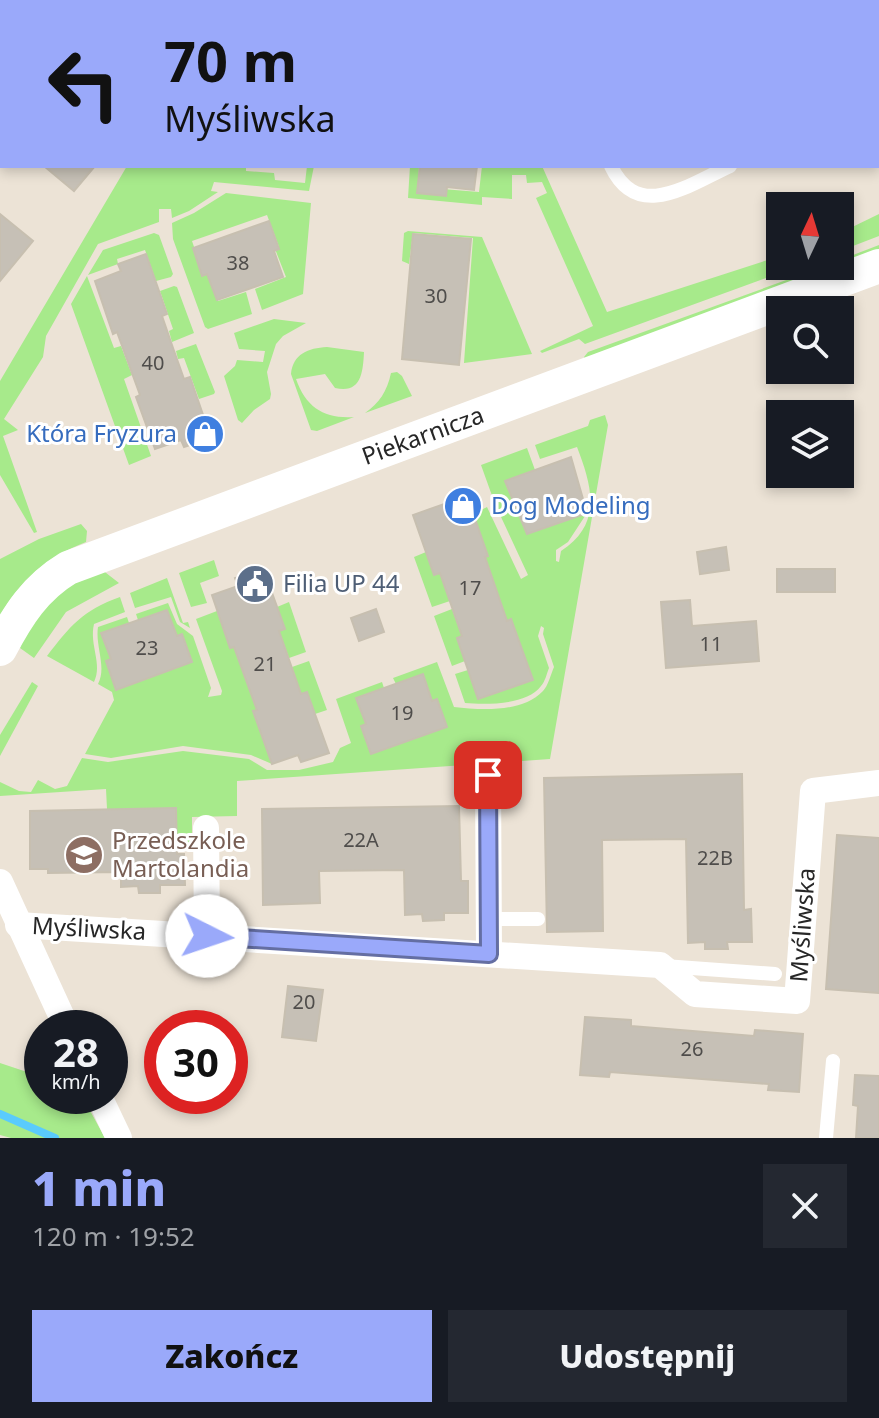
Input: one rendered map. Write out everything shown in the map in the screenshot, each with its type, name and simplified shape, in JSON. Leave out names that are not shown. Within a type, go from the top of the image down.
[{"type":"street","name":"Piekarnicza","points":[[0,649],[23,607],[50,579],[68,568],[879,266]]},
{"type":"street","points":[[488,775],[489,954]]},
{"type":"street","name":"Myśliwska","points":[[18,925],[660,965],[695,994],[797,1001],[813,791],[879,783]]},
{"type":"street","points":[[206,828],[207,936]]},
{"type":"street","name":"Myśliwska","points":[[0,882],[58,1010]]},
{"type":"street","points":[[108,1114],[119,1138]]},
{"type":"lane","points":[[612,168],[618,180],[644,197],[665,195],[726,168]]},
{"type":"lane","points":[[489,919],[538,919]]},
{"type":"lane","points":[[660,965],[775,974]]},
{"type":"lane","points":[[826,1138],[833,1061]]},
{"type":"green space","points":[[126,168],[246,168],[246,171],[274,173],[275,180],[305,183],[307,168],[314,168],[309,191],[214,182],[211,191],[218,192],[189,211],[172,218],[171,209],[159,209],[159,222],[98,244],[46,336],[43,357],[4,419],[18,430],[3,436],[37,532],[34,533],[0,475],[0,381]]},
{"type":"green space","points":[[410,168],[419,168],[418,187],[479,192],[482,168],[543,168],[607,312],[766,261],[766,278],[585,344],[579,339],[542,353],[540,351],[593,326],[536,198],[547,193],[542,182],[527,183],[526,175],[512,175],[512,199],[482,197],[482,205],[408,198]]},
{"type":"green space","points":[[226,193],[311,203],[303,294],[262,310],[255,289],[286,277],[267,215],[192,241],[203,273],[208,272],[218,301],[246,292],[252,314],[208,329],[173,239],[172,223]]},
{"type":"green space","points":[[879,214],[879,236],[854,246],[854,226]]},
{"type":"green space","points":[[408,231],[482,237],[532,354],[464,363],[473,238],[413,233],[409,264],[402,261],[404,233]]},
{"type":"green space","points":[[154,233],[159,235],[173,274],[171,277],[156,281],[145,250],[117,259],[118,264],[88,275],[103,250]]},
{"type":"green space","points":[[879,245],[879,253],[854,262],[854,255]]},
{"type":"green space","points":[[87,276],[114,348],[121,346],[132,375],[124,379],[151,456],[129,465],[71,304]]},
{"type":"green space","points":[[786,280],[806,280],[586,361],[584,357],[588,352]]},
{"type":"green space","points":[[174,286],[194,333],[172,342],[169,331],[173,329],[160,291]]},
{"type":"green space","points":[[274,319],[306,323],[283,336],[276,344],[267,372],[270,399],[242,423],[238,420],[224,376],[237,360],[263,362],[265,351],[239,349],[234,333]]},
{"type":"green space","points":[[196,344],[215,392],[199,399],[184,358],[178,359],[176,351]]},
{"type":"green space","points":[[327,347],[364,352],[363,367],[359,380],[350,388],[335,388],[325,374],[296,379],[305,397],[318,410],[334,416],[354,417],[317,431],[311,430],[291,374],[295,361],[303,353]]},
{"type":"green space","points":[[397,372],[412,396],[365,413],[382,396],[391,373]]},
{"type":"green space","points":[[605,415],[608,425],[550,759],[237,781],[237,816],[192,817],[192,844],[177,844],[139,809],[107,809],[106,789],[0,796],[0,782],[19,791],[31,792],[38,780],[55,789],[67,786],[82,758],[108,762],[183,751],[249,759],[267,770],[299,770],[333,762],[340,748],[351,743],[336,699],[382,682],[384,688],[356,698],[366,724],[361,727],[371,754],[447,727],[437,699],[432,701],[423,675],[396,684],[393,678],[437,662],[454,707],[513,707],[534,698],[545,689],[554,667],[541,626],[538,636],[549,668],[544,682],[535,692],[506,702],[465,703],[455,674],[468,670],[533,680],[511,620],[507,621],[473,514],[487,507],[521,579],[528,575],[495,504],[481,465],[527,448],[535,470],[505,482],[527,534],[587,513],[568,542],[556,550],[556,561],[559,562],[561,551],[583,529],[588,517],[590,490],[577,447],[540,459],[535,445],[588,426],[590,420]]},
{"type":"green space","points":[[81,524],[87,531],[86,542],[36,571],[0,616],[0,559],[39,539]]},
{"type":"green space","points":[[426,552],[434,575],[440,573],[450,601],[432,607],[414,557]]},
{"type":"green space","points":[[214,560],[219,576],[200,583],[207,603],[191,607],[179,573]]},
{"type":"green space","points":[[101,569],[119,583],[66,612],[34,658],[20,648],[27,629],[61,591]]},
{"type":"green space","points":[[167,578],[183,623],[188,622],[190,628],[180,622],[171,597],[135,608],[130,593]]},
{"type":"green space","points":[[120,597],[125,612],[94,624],[97,668],[94,682],[47,656],[78,620],[96,607]]},
{"type":"green space","points":[[289,602],[306,652],[289,658],[279,631],[277,607]]},
{"type":"green space","points":[[168,603],[177,624],[193,636],[211,688],[208,697],[221,695],[222,691],[196,619],[217,611],[257,710],[253,712],[272,764],[251,755],[183,746],[111,758],[85,754],[114,700],[112,692],[98,684],[101,664],[98,627],[127,617],[129,623],[101,634],[111,659],[106,662],[116,690],[192,662],[182,634],[177,636],[167,610],[138,620],[136,614]]},
{"type":"green space","points":[[452,609],[462,636],[457,639],[465,661],[452,666],[434,616]]},
{"type":"green space","points":[[309,661],[327,710],[315,714],[307,692],[301,694],[292,667]]},
{"type":"green space","points":[[32,682],[38,686],[0,756],[0,735]]},
{"type":"green space","points":[[0,1063],[24,1071],[24,1114],[92,1114],[105,1138],[11,1138],[0,1135]]},
{"type":"building","points":[[46,168],[93,168],[74,191]]},
{"type":"building","points":[[420,168],[477,168],[474,190],[447,187],[446,196],[417,193]]},
{"type":"building","points":[[0,214],[33,241],[0,281]]},
{"type":"building","points":[[269,221],[279,249],[274,251],[283,277],[217,300],[207,274],[202,276],[193,248]]},
{"type":"building","points":[[413,234],[471,239],[459,365],[402,359]]},
{"type":"building","points":[[146,254],[167,314],[162,316],[173,348],[184,379],[190,377],[211,438],[184,447],[181,440],[155,449],[136,397],[140,395],[117,332],[113,334],[95,281],[121,271],[118,264]]},
{"type":"building","points":[[571,457],[587,513],[527,534],[505,481]]},
{"type":"building","points":[[467,496],[507,621],[511,619],[533,680],[478,699],[457,638],[462,636],[440,573],[434,575],[413,515]]},
{"type":"building","points":[[726,547],[729,570],[700,574],[697,552]]},
{"type":"building","points":[[263,568],[285,629],[279,631],[301,694],[307,692],[329,753],[301,762],[298,755],[272,764],[253,711],[257,710],[234,647],[230,648],[212,595],[238,586],[235,578]]},
{"type":"building","points":[[777,569],[835,569],[835,592],[777,592]]},
{"type":"building","points":[[690,600],[692,626],[756,621],[759,661],[666,668],[661,602]]},
{"type":"building","points":[[376,609],[384,632],[359,641],[351,618]]},
{"type":"building","points":[[167,610],[177,636],[182,634],[192,662],[116,690],[106,661],[111,659],[101,633]]},
{"type":"building","points":[[423,674],[432,701],[437,699],[447,727],[371,754],[361,726],[366,724],[356,698]]},
{"type":"building","points":[[742,774],[744,910],[751,909],[752,942],[727,942],[728,949],[705,949],[705,942],[688,943],[686,839],[602,840],[603,931],[547,932],[544,778]]},
{"type":"building","points":[[459,806],[461,881],[468,881],[468,913],[444,913],[444,920],[423,921],[422,914],[405,915],[404,870],[319,871],[320,903],[263,905],[262,809]]},
{"type":"building","points":[[176,808],[177,854],[184,854],[185,885],[160,885],[160,893],[139,893],[138,886],[121,887],[121,872],[48,873],[48,869],[30,869],[30,811]]},
{"type":"building","points":[[837,835],[879,838],[879,993],[826,989]]},
{"type":"building","points":[[288,986],[323,990],[316,1041],[282,1037]]},
{"type":"building","points":[[585,1017],[631,1020],[631,1026],[754,1036],[755,1030],[803,1034],[799,1092],[768,1090],[769,1084],[610,1072],[609,1077],[580,1075]]},
{"type":"building","points":[[855,1075],[879,1076],[879,1138],[856,1138],[858,1106],[853,1105]]},
{"type":"waterway","points":[[0,1114],[55,1138]]},
{"type":"place","name":"Która Fryzura","points":[[205,434]]},
{"type":"place","name":"Dog Modeling","points":[[463,506]]},
{"type":"place","name":"Filia UP 44","points":[[255,584]]},
{"type":"place","name":"Przedszkole Martolandia","points":[[84,855]]},
{"type":"route","points":[[207,936],[489,954],[488,775]]}]
